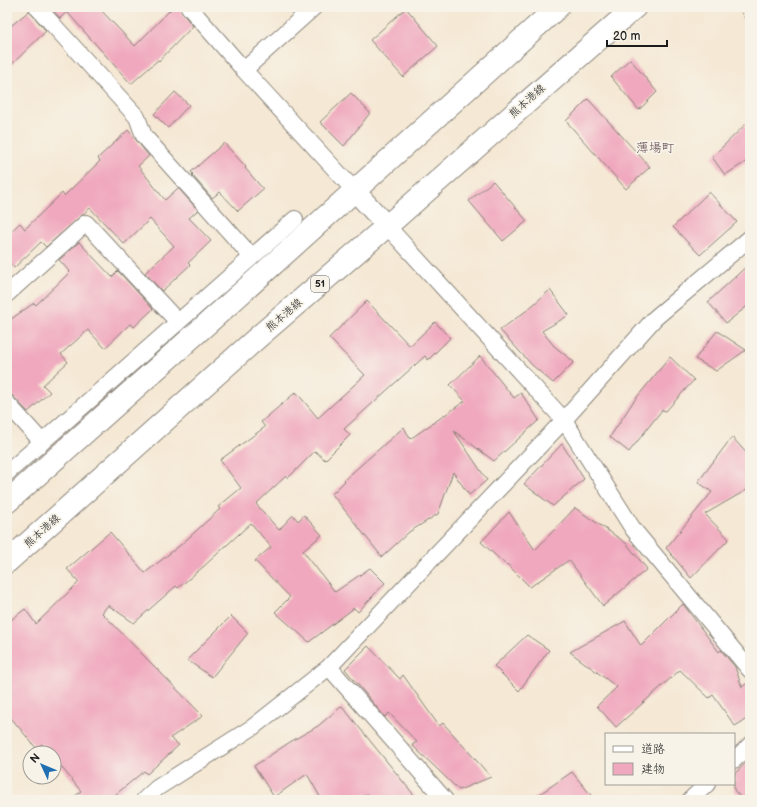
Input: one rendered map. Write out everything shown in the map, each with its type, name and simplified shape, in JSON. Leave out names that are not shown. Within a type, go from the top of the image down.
[{"type":"main road","points":[[7,502],[558,7]]},
{"type":"main road","name":"熊本港線","points":[[7,562],[257,338],[387,226],[635,7]]},
{"type":"street","points":[[37,7],[137,117],[144,136],[252,258]]},
{"type":"street","points":[[189,7],[244,70],[564,420],[633,529],[750,670]]},
{"type":"street","points":[[244,70],[314,7]]},
{"type":"street","points":[[7,473],[295,220]]},
{"type":"street","points":[[7,294],[86,224],[178,322]]},
{"type":"street","points":[[144,800],[157,788],[253,727],[329,667],[564,420],[655,318],[750,238]]},
{"type":"street","points":[[7,403],[42,442]]},
{"type":"street","points":[[329,667],[445,800]]},
{"type":"street","points":[[735,759],[750,745]]},
{"type":"street","points":[[690,800],[706,785]]},
{"type":"path","points":[[737,7],[750,24]]},
{"type":"building","points":[[50,7],[98,7],[135,46],[173,7],[180,7],[182,13],[193,26],[159,61],[158,60],[131,84],[67,12],[60,18]]},
{"type":"building","points":[[406,8],[438,46],[403,77],[370,40]]},
{"type":"building","points":[[29,11],[46,31],[7,69],[7,29]]},
{"type":"building","points":[[630,59],[657,92],[639,110],[611,77]]},
{"type":"building","points":[[175,92],[189,105],[168,128],[154,114]]},
{"type":"building","points":[[351,93],[370,113],[344,146],[320,122]]},
{"type":"building","points":[[588,99],[650,167],[626,189],[566,121]]},
{"type":"building","points":[[750,120],[750,159],[725,175],[712,157]]},
{"type":"building","points":[[128,130],[149,156],[138,166],[165,200],[178,188],[198,210],[189,218],[211,241],[188,263],[190,265],[162,291],[145,273],[174,246],[150,219],[124,244],[90,208],[46,247],[41,242],[14,268],[7,260],[7,235],[20,223],[25,229],[62,193],[64,196],[100,161],[98,158]]},
{"type":"building","points":[[224,143],[246,167],[245,168],[263,189],[238,211],[220,192],[212,198],[191,172]]},
{"type":"building","points":[[493,181],[527,221],[503,241],[469,201]]},
{"type":"building","points":[[709,192],[737,222],[700,255],[673,227]]},
{"type":"building","points":[[79,242],[112,277],[118,271],[153,309],[134,327],[130,324],[105,348],[88,330],[61,354],[68,362],[43,385],[50,392],[28,412],[7,390],[7,322],[34,303],[36,305],[70,272],[59,260]]},
{"type":"building","points":[[750,263],[750,304],[726,323],[708,302]]},
{"type":"building","points":[[550,290],[569,315],[542,331],[554,346],[574,362],[553,383],[532,365],[500,330],[526,311]]},
{"type":"building","points":[[367,301],[410,346],[435,322],[450,338],[428,360],[425,356],[344,429],[350,435],[325,460],[315,451],[288,478],[286,476],[256,504],[279,530],[293,515],[298,521],[304,515],[322,535],[303,551],[335,592],[370,568],[385,583],[358,612],[354,608],[309,642],[275,612],[290,597],[255,561],[271,547],[251,523],[203,567],[178,588],[176,586],[134,623],[108,605],[102,613],[203,716],[170,738],[179,745],[147,774],[144,771],[109,800],[71,800],[81,791],[62,768],[62,745],[34,745],[7,713],[7,623],[25,609],[36,624],[79,582],[67,569],[110,532],[145,573],[183,543],[220,509],[218,507],[241,488],[220,460],[265,427],[261,422],[296,392],[318,418],[365,375],[329,338]]},
{"type":"building","points":[[717,331],[746,350],[716,371],[695,359]]},
{"type":"building","points":[[480,356],[514,398],[521,393],[539,420],[494,461],[454,431],[487,480],[469,495],[453,472],[438,514],[409,532],[382,557],[332,494],[345,481],[344,480],[404,427],[410,439],[465,401],[450,385]]},
{"type":"building","points":[[670,357],[694,380],[666,411],[662,410],[629,452],[610,437],[633,402]]},
{"type":"building","points":[[732,437],[750,457],[750,488],[705,514],[729,539],[691,578],[666,548],[712,492],[698,482]]},
{"type":"building","points":[[562,444],[584,479],[553,506],[524,484]]},
{"type":"building","points":[[575,508],[626,543],[647,569],[603,606],[569,560],[530,587],[507,564],[506,565],[481,542],[509,512],[535,550]]},
{"type":"building","points":[[683,604],[719,652],[721,650],[735,667],[742,687],[750,681],[750,717],[735,726],[713,695],[709,698],[680,670],[616,727],[597,706],[617,687],[570,652],[625,621],[641,646]]},
{"type":"building","points":[[231,616],[248,633],[212,677],[187,660]]},
{"type":"building","points":[[527,635],[549,650],[519,691],[494,666]]},
{"type":"building","points":[[368,646],[400,679],[403,675],[439,726],[443,723],[491,777],[459,790],[412,745],[417,742],[389,713],[385,717],[345,669]]},
{"type":"building","points":[[342,706],[418,800],[371,800],[368,794],[353,800],[322,800],[307,774],[274,797],[254,766],[290,742],[318,726]]},
{"type":"building","points":[[750,759],[750,800],[743,800],[734,790],[735,773]]},
{"type":"building","points":[[572,772],[595,800],[531,800]]},
{"type":"district","name":"薄場町","points":[[655,148]]}]
